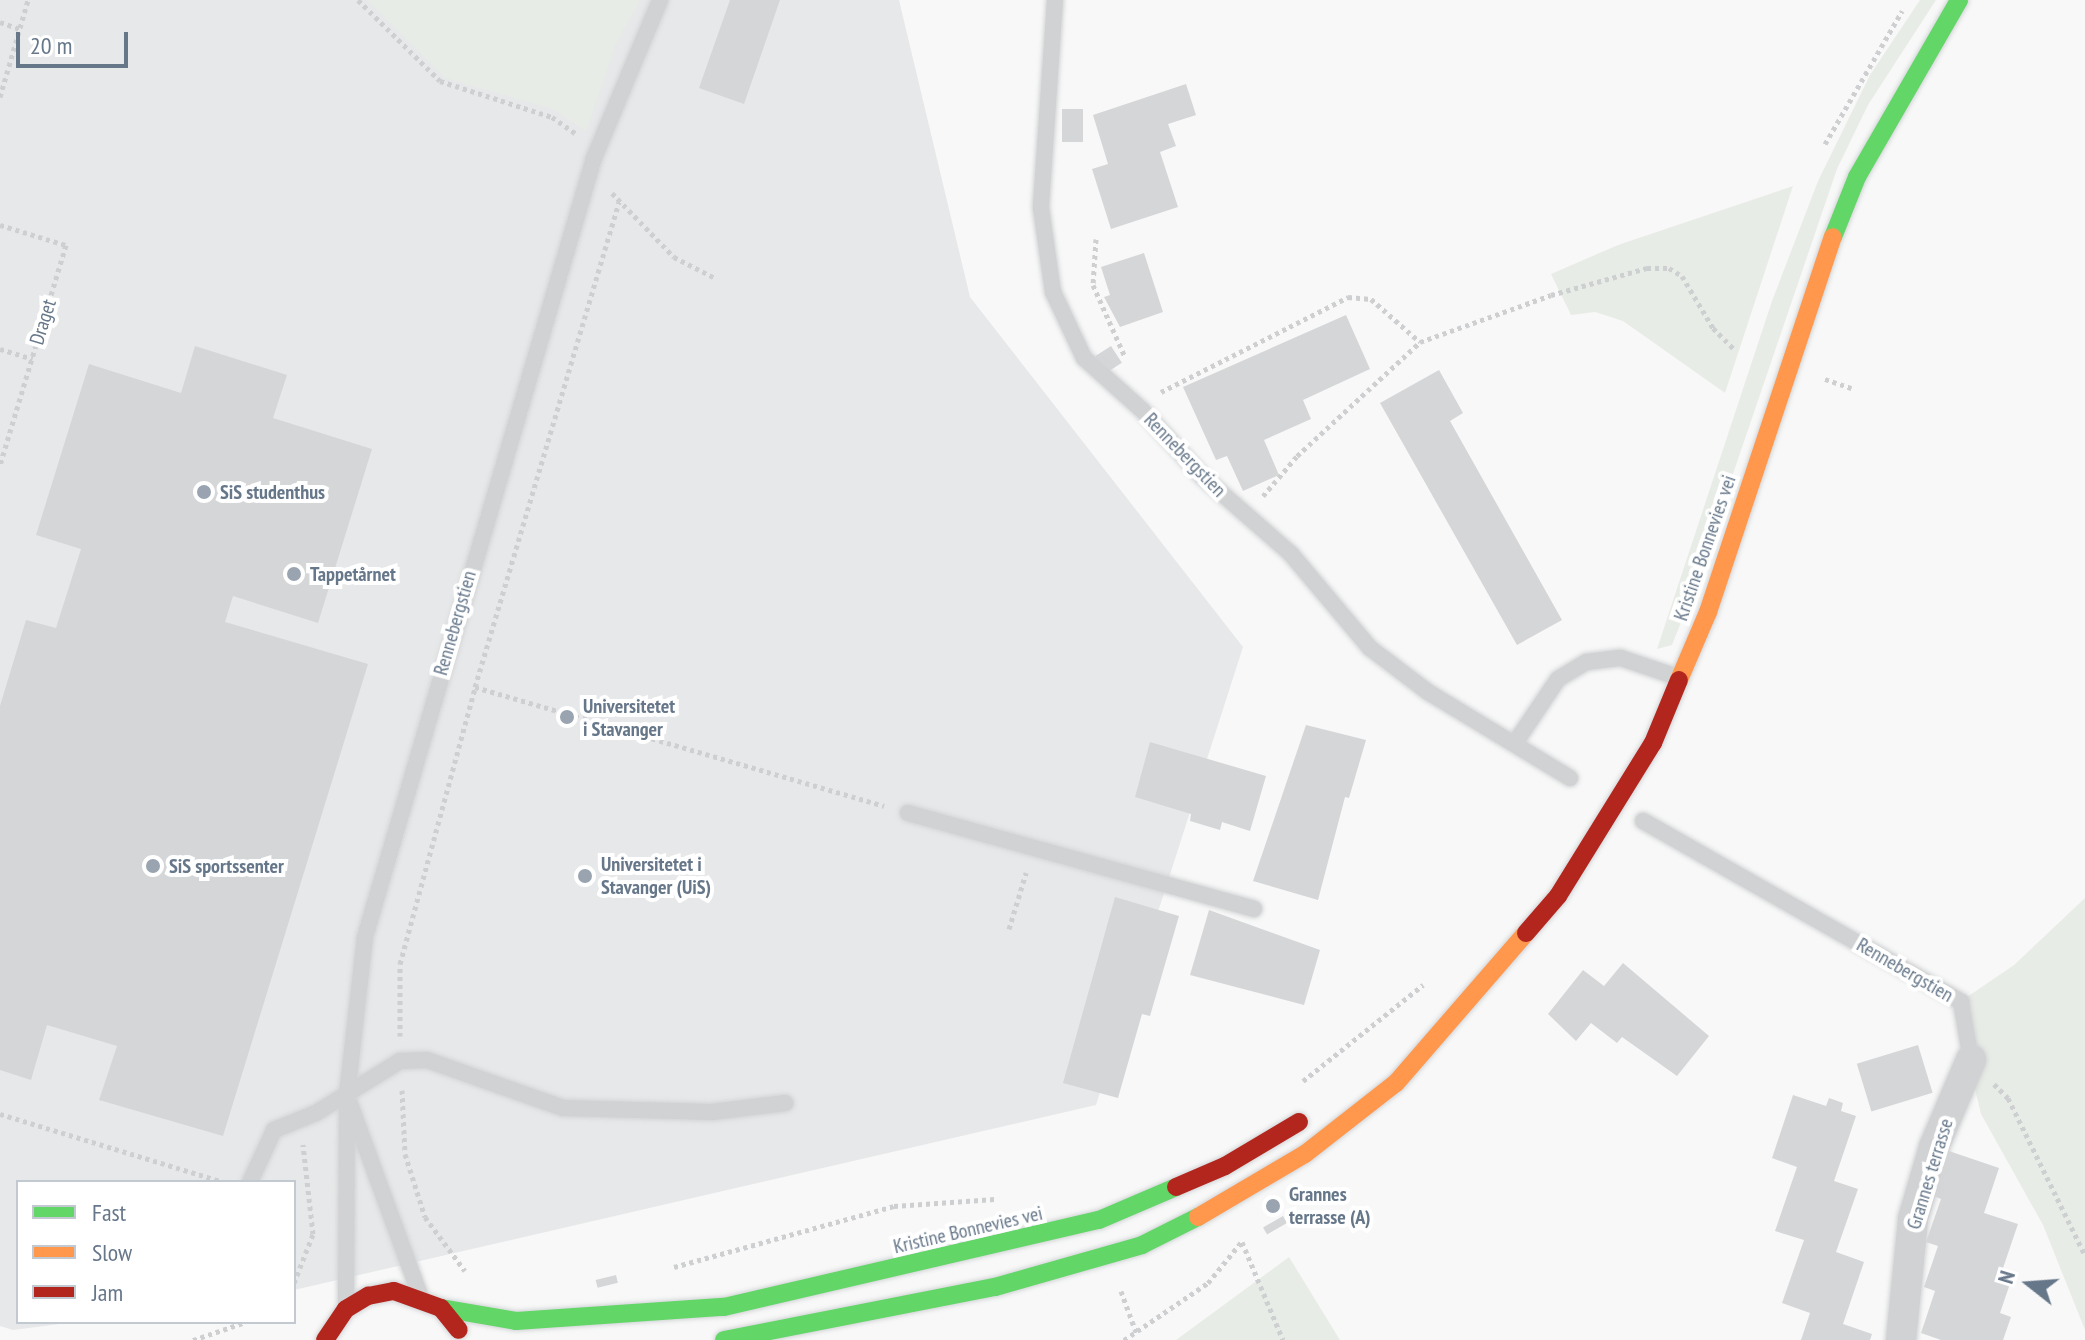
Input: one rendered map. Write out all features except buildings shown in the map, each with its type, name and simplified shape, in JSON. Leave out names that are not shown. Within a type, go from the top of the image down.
[{"type":"main road","name":"Kristine Bonnevies vei","points":[[724,1340],[995,1287],[1142,1245],[1240,1195],[1330,1135],[1396,1083],[1528,933],[1592,847],[1653,743],[1682,679],[1820,268],[1857,177],[1959,0]]},
{"type":"main road","name":"Kristine Bonnevies vei","points":[[1926,53],[1978,0]]},
{"type":"main road","name":"Kristine Bonnevies vei","points":[[1390,1059],[1452,1016]]},
{"type":"main road","name":"Kristine Bonnevies vei","points":[[441,1308],[516,1321],[724,1307],[985,1250],[1099,1220],[1162,1197],[1260,1147],[1314,1111]]},
{"type":"main road","points":[[304,1340],[328,1334],[346,1309],[368,1296],[394,1291],[419,1296],[441,1308],[464,1340]]},
{"type":"street","name":"Grannes terrasse","points":[[1901,1340],[1913,1219],[1934,1147],[1971,1060]]},
{"type":"lane","name":"Rennebergstien","points":[[346,1309],[347,1095],[365,937],[594,158],[660,0]]},
{"type":"lane","name":"Rennebergstien","points":[[1055,0],[1041,185],[1053,292],[1072,336],[1095,373],[1143,411],[1202,476],[1291,554],[1370,648],[1428,692],[1570,778]]},
{"type":"lane","points":[[1515,743],[1547,691],[1570,668],[1586,662],[1621,658],[1682,679]]},
{"type":"lane","points":[[908,813],[1034,845],[1254,909]]},
{"type":"lane","name":"Rennebergstien","points":[[1643,821],[1961,1002],[1971,1060]]},
{"type":"lane","points":[[251,1180],[267,1139],[347,1095],[400,1061],[427,1060],[563,1108],[712,1112],[785,1103]]},
{"type":"lane","name":"Rennebergstien","points":[[347,1095],[419,1296]]},
{"type":"path","points":[[0,97],[28,0]]},
{"type":"path","points":[[358,0],[440,81],[552,117],[580,137],[594,158],[602,181],[619,202],[674,257],[717,279]]},
{"type":"path","points":[[0,22],[20,29]]},
{"type":"path","points":[[472,1278],[425,1217],[405,1154],[400,1061],[400,964],[475,687],[619,202]]},
{"type":"path","name":"Draget","points":[[0,225],[66,245],[0,465]]},
{"type":"path","points":[[1096,239],[1093,285],[1138,382],[1143,411]]},
{"type":"path","points":[[1247,515],[1297,456],[1420,342],[1551,295],[1647,268],[1669,268],[1682,276],[1713,328],[1735,350]]},
{"type":"path","points":[[1143,411],[1177,380],[1348,297],[1371,299],[1420,342]]},
{"type":"path","points":[[0,349],[32,359]]},
{"type":"path","points":[[1813,374],[1851,388]]},
{"type":"path","points":[[440,676],[908,813]]},
{"type":"path","points":[[1009,929],[1034,845]]},
{"type":"path","points":[[1289,1091],[1362,1038],[1430,978]]},
{"type":"path","points":[[1971,1060],[2008,1098],[2085,1255]]},
{"type":"path","points":[[0,1114],[217,1180]]},
{"type":"path","points":[[296,1278],[313,1234],[300,1119]]},
{"type":"path","points":[[664,1271],[700,1256],[894,1206],[1004,1198]]},
{"type":"path","points":[[1124,1340],[1208,1283],[1247,1233]]},
{"type":"path","points":[[1242,1241],[1283,1340]]},
{"type":"path","points":[[1119,1283],[1136,1332]]},
{"type":"path","points":[[193,1340],[240,1324]]},
{"type":"shaded area","name":"Universitetet i Stavanger (UiS)","points":[[0,0],[899,0],[970,297],[1243,647],[1096,1105],[296,1290],[296,1180],[16,1180],[16,1324],[60,1324],[13,1330],[0,1326]]},
{"type":"shaded area","points":[[368,0],[640,0],[615,45],[586,131],[554,109],[446,78]]},
{"type":"shaded area","points":[[1920,0],[1936,0],[1868,105],[1837,169],[1690,600],[1672,645],[1657,649],[1772,301],[1818,181],[1870,75]]},
{"type":"shaded area","points":[[1793,186],[1725,393],[1623,321],[1595,312],[1571,315],[1551,274],[1618,245]]},
{"type":"shaded area","points":[[2085,898],[2085,1330],[2043,1225],[1981,1114],[1973,1081],[1967,997],[2014,965]]},
{"type":"shaded area","points":[[1289,1257],[1340,1340],[1176,1340]]},
{"type":"traffic: fast","points":[[1833,237],[1857,177],[1959,0]]},
{"type":"traffic: fast","points":[[441,1308],[516,1321],[724,1307],[1099,1220],[1176,1187]]},
{"type":"traffic: fast","points":[[724,1340],[995,1287],[1142,1245],[1198,1217]]},
{"type":"traffic: slow","points":[[1679,680],[1708,612],[1833,237]]},
{"type":"traffic: slow","points":[[1198,1217],[1305,1154],[1396,1083],[1526,933]]},
{"type":"traffic: jam","points":[[1526,933],[1558,896],[1653,743],[1679,680]]},
{"type":"traffic: jam","points":[[1176,1187],[1225,1166],[1299,1122]]},
{"type":"traffic: jam","points":[[325,1340],[346,1309],[368,1296],[394,1291],[441,1308],[459,1330]]},
{"type":"place","name":"SiS studenthus","points":[[204,492]]},
{"type":"place","name":"Tappetårnet","points":[[294,574]]},
{"type":"place","name":"Universitetet i Stavanger","points":[[567,717]]},
{"type":"place","name":"SiS sportssenter","points":[[153,866]]},
{"type":"place","name":"Universitetet i Stavanger (UiS)","points":[[585,876]]},
{"type":"place","name":"Grannes terrasse (A)","points":[[1273,1206]]}]
